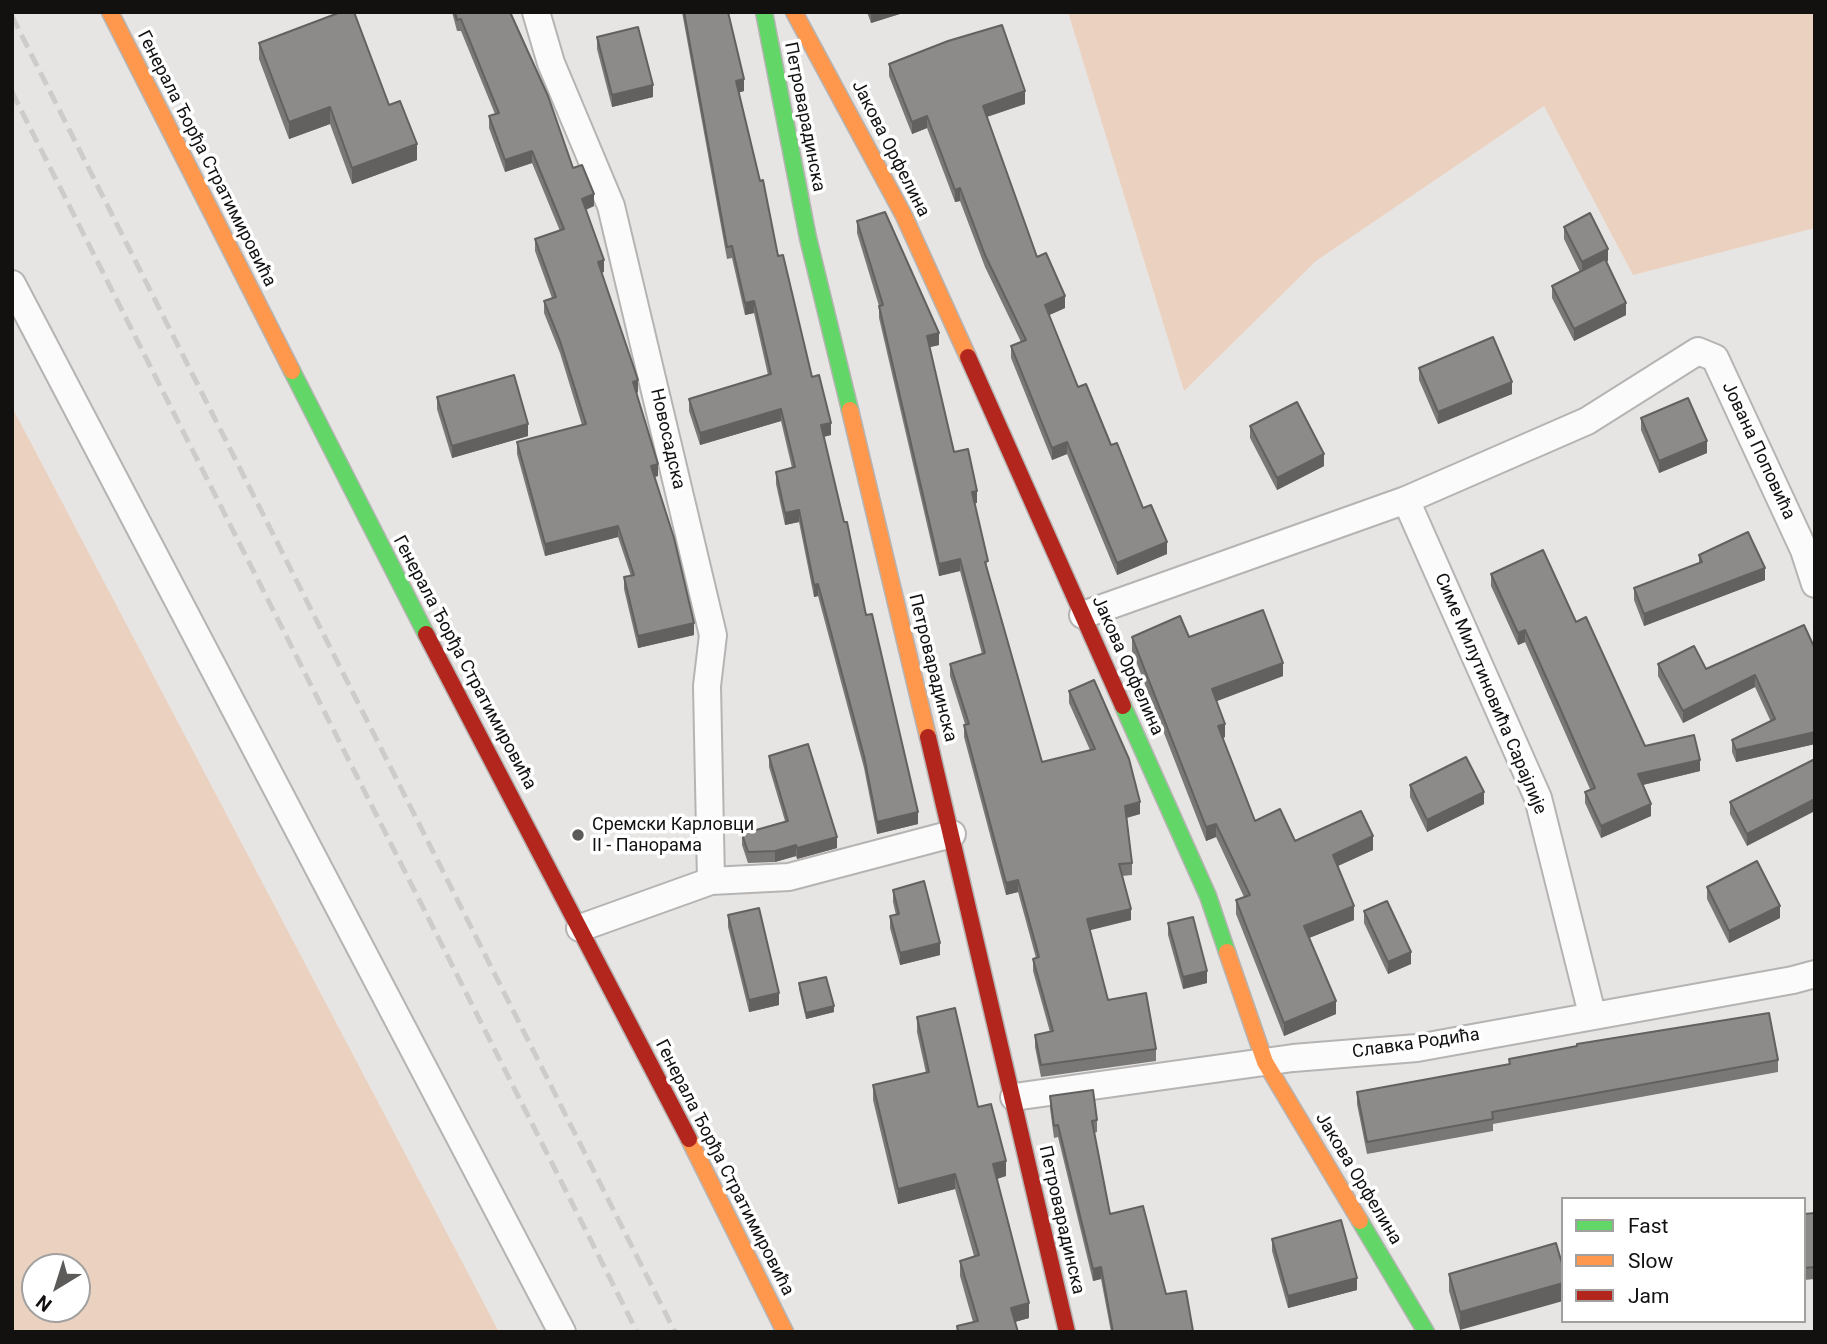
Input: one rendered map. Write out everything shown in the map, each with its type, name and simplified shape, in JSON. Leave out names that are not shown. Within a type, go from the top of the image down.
[{"type":"street","name":"Генерала Ђорђа Стратимировића","points":[[110,12],[359,505],[580,928],[785,1332]]},
{"type":"street","name":"Новосадска","points":[[536,12],[551,63],[611,206],[713,635],[707,686],[711,881]]},
{"type":"street","name":"Петроварадинска","points":[[764,12],[808,237],[952,834],[1067,1332]]},
{"type":"street","name":"Јакова Орфелина","points":[[794,12],[904,216],[1083,615],[1208,895],[1265,1062],[1426,1332]]},
{"type":"street","points":[[12,284],[562,1332]]},
{"type":"street","name":"Јована Поповића","points":[[1406,500],[1587,421],[1698,351],[1715,358],[1804,550],[1815,584]]},
{"type":"street","points":[[1083,615],[1406,500]]},
{"type":"street","name":"Симе Милутиновића Сарајлије","points":[[1406,500],[1538,798],[1592,1014]]},
{"type":"street","points":[[580,928],[711,881],[789,877],[952,834]]},
{"type":"street","name":"Славка Родића","points":[[1014,1097],[1265,1062],[1417,1048],[1815,974]]},
{"type":"shaded area","points":[[1068,12],[1815,12],[1815,228],[1633,275],[1544,106],[1316,261],[1184,391]]},
{"type":"shaded area","points":[[12,407],[499,1332],[12,1332]]},
{"type":"building","points":[[341,12],[354,12],[389,105],[400,101],[417,144],[352,168],[330,107],[289,122],[259,43]]},
{"type":"building","points":[[455,12],[510,12],[548,96],[573,168],[582,165],[594,194],[582,199],[604,260],[598,262],[638,380],[633,382],[658,464],[651,466],[674,538],[694,623],[638,636],[624,577],[634,575],[618,526],[545,544],[517,442],[586,424],[560,341],[544,301],[556,297],[535,239],[564,229],[532,151],[505,160],[489,116],[499,113],[461,19],[457,20]]},
{"type":"building","points":[[684,12],[728,12],[744,79],[736,81],[760,181],[763,180],[778,256],[783,255],[812,377],[819,375],[831,423],[821,425],[844,522],[847,522],[866,615],[872,614],[918,812],[877,822],[864,756],[818,584],[814,585],[799,510],[785,513],[776,472],[795,467],[781,409],[700,433],[689,399],[771,374],[754,301],[745,303],[732,246],[727,247]]},
{"type":"building","points":[[1002,25],[1025,91],[983,106],[1037,257],[1046,253],[1065,296],[1045,305],[1078,387],[1086,384],[1111,445],[1117,443],[1143,508],[1151,505],[1167,542],[1117,563],[1067,442],[1052,448],[1011,346],[1026,340],[985,255],[960,188],[955,190],[927,116],[912,122],[889,64],[948,41]]},
{"type":"building","points":[[638,27],[653,85],[612,95],[597,37]]},
{"type":"building","points":[[885,212],[939,333],[927,336],[954,452],[968,449],[977,491],[972,492],[988,561],[985,562],[1042,762],[1095,749],[1069,691],[1094,680],[1129,759],[1140,802],[1125,806],[1132,863],[1119,864],[1131,909],[1087,919],[1108,1000],[1146,993],[1156,1049],[1041,1065],[1035,1035],[1053,1031],[1033,959],[1039,957],[1018,880],[1006,883],[964,725],[969,724],[950,664],[985,653],[960,559],[939,564],[879,306],[883,305],[857,221]]},
{"type":"building","points":[[1590,213],[1608,249],[1582,262],[1564,227]]},
{"type":"building","points":[[1605,259],[1626,303],[1574,329],[1552,286]]},
{"type":"building","points":[[1493,337],[1512,382],[1438,412],[1419,368]]},
{"type":"building","points":[[514,375],[528,424],[452,446],[437,397]]},
{"type":"building","points":[[1688,398],[1707,441],[1659,461],[1641,418]]},
{"type":"building","points":[[1297,402],[1324,454],[1277,478],[1250,426]]},
{"type":"building","points":[[1748,532],[1765,568],[1644,614],[1634,588],[1702,562],[1699,555]]},
{"type":"building","points":[[1543,550],[1576,622],[1586,617],[1645,746],[1694,735],[1700,760],[1638,774],[1651,804],[1601,826],[1585,792],[1595,788],[1525,630],[1518,633],[1491,574]]},
{"type":"building","points":[[1263,610],[1283,663],[1212,689],[1225,724],[1218,726],[1255,821],[1280,809],[1295,841],[1361,811],[1373,836],[1333,855],[1354,906],[1304,926],[1336,1001],[1284,1023],[1236,900],[1250,895],[1216,824],[1206,827],[1132,637],[1180,616],[1189,637]]},
{"type":"building","points":[[1804,625],[1815,649],[1815,732],[1736,750],[1732,740],[1775,719],[1755,675],[1683,711],[1658,664],[1694,646],[1706,669]]},
{"type":"building","points":[[808,744],[837,837],[797,848],[796,845],[775,851],[748,852],[742,834],[788,821],[769,756]]},
{"type":"building","points":[[1466,757],[1484,792],[1427,820],[1410,785]]},
{"type":"building","points":[[1815,759],[1815,799],[1747,834],[1730,802]]},
{"type":"building","points":[[1757,861],[1780,906],[1729,931],[1707,887]]},
{"type":"building","points":[[924,881],[940,943],[900,953],[890,916],[899,914],[893,890]]},
{"type":"building","points":[[1387,901],[1411,952],[1388,962],[1364,911]]},
{"type":"building","points":[[759,908],[779,993],[749,1000],[728,915]]},
{"type":"building","points":[[1193,917],[1207,971],[1183,977],[1168,923]]},
{"type":"building","points":[[826,977],[834,1006],[806,1013],[799,983]]},
{"type":"building","points":[[955,1008],[978,1107],[991,1104],[1006,1161],[993,1164],[1029,1303],[1011,1308],[1018,1332],[958,1332],[957,1326],[978,1321],[960,1261],[979,1255],[955,1174],[898,1189],[873,1085],[929,1072],[917,1017]]},
{"type":"building","points":[[1769,1013],[1778,1060],[1492,1112],[1493,1119],[1367,1142],[1357,1092],[1510,1064],[1509,1059],[1577,1044]]},
{"type":"building","points":[[1093,1090],[1097,1120],[1092,1121],[1110,1214],[1143,1206],[1166,1294],[1186,1291],[1193,1331],[1113,1332],[1101,1267],[1093,1269],[1058,1125],[1054,1126],[1050,1096]]},
{"type":"building","points":[[1815,1213],[1815,1267],[1806,1268],[1806,1214]]},
{"type":"building","points":[[1341,1220],[1357,1278],[1288,1296],[1272,1239]]},
{"type":"building","points":[[1556,1243],[1561,1260],[1561,1284],[1460,1312],[1449,1274]]},
{"type":"railway","points":[[12,16],[675,1332]]},
{"type":"railway","points":[[12,92],[637,1332]]},
{"type":"traffic: fast","points":[[764,12],[808,238],[850,410]]},
{"type":"traffic: fast","points":[[292,371],[426,634]]},
{"type":"traffic: fast","points":[[1123,706],[1208,896],[1227,952]]},
{"type":"traffic: fast","points":[[1360,1221],[1426,1332]]},
{"type":"traffic: slow","points":[[110,12],[292,371]]},
{"type":"traffic: slow","points":[[794,12],[904,216],[968,357]]},
{"type":"traffic: slow","points":[[850,410],[928,737]]},
{"type":"traffic: slow","points":[[1227,952],[1265,1062],[1360,1221]]},
{"type":"traffic: slow","points":[[689,1139],[785,1332]]},
{"type":"traffic: jam","points":[[968,357],[1123,706]]},
{"type":"traffic: jam","points":[[426,634],[689,1139]]},
{"type":"traffic: jam","points":[[928,737],[1067,1332]]},
{"type":"place","name":"Сремски Карловци II - Панорама","points":[[578,835]]}]
